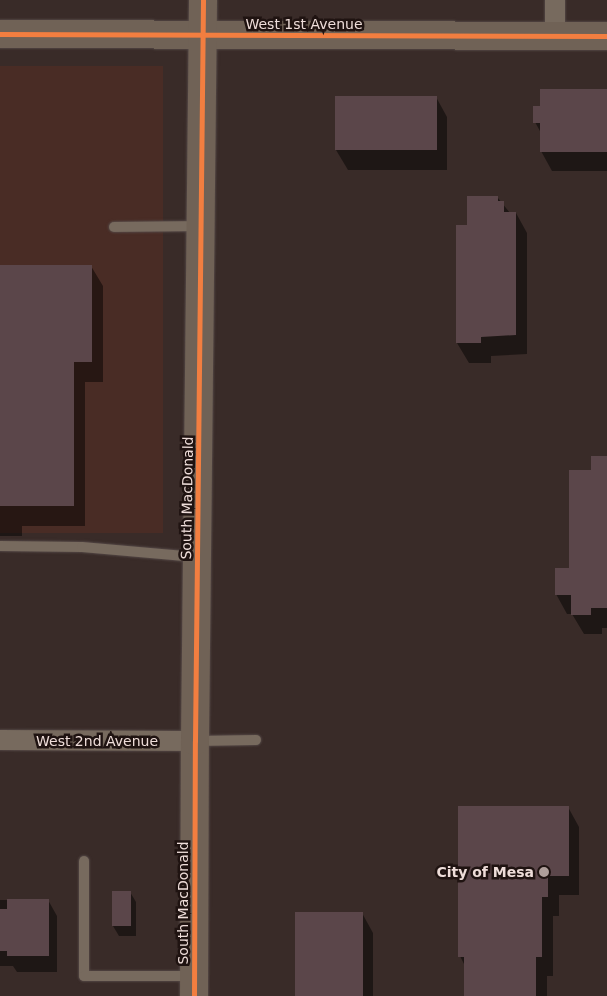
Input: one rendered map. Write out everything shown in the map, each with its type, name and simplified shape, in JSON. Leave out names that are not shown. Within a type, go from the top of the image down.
[{"type":"street","name":"South MacDonald","points":[[194,986],[203,0]]},
{"type":"street","points":[[555,0],[555,36]]},
{"type":"street","name":"West 1st Avenue","points":[[0,34],[607,36]]},
{"type":"street","name":"West 2nd Avenue","points":[[0,740],[195,741]]},
{"type":"lane","points":[[114,227],[201,226]]},
{"type":"lane","points":[[0,546],[82,547],[197,558]]},
{"type":"lane","points":[[195,741],[256,740]]},
{"type":"lane","points":[[84,861],[84,976],[194,986]]},
{"type":"shaded area","points":[[0,66],[163,66],[163,533],[0,533]]},
{"type":"building","points":[[540,89],[607,89],[607,152],[540,152],[540,123],[533,123],[533,106],[540,106]]},
{"type":"building","points":[[335,96],[437,96],[437,150],[335,150]]},
{"type":"building","points":[[467,196],[498,196],[498,201],[504,201],[504,212],[516,212],[516,335],[481,337],[481,343],[456,343],[456,225],[467,225]]},
{"type":"building","points":[[0,265],[92,265],[92,362],[74,362],[74,506],[0,506]]},
{"type":"building","points":[[591,456],[607,456],[607,608],[591,608],[591,615],[571,615],[571,595],[555,595],[555,568],[569,568],[569,470],[591,470]]},
{"type":"building","points":[[458,806],[569,806],[569,876],[548,876],[548,897],[542,897],[542,957],[536,957],[536,996],[464,996],[464,957],[458,957]]},
{"type":"building","points":[[112,891],[131,891],[131,926],[112,926]]},
{"type":"building","points":[[7,899],[49,899],[49,956],[7,956],[7,951],[0,951],[0,909],[7,909]]},
{"type":"building","points":[[295,912],[363,912],[363,996],[295,996]]},
{"type":"cycle path","points":[[194,996],[203,0]]},
{"type":"cycle path","points":[[0,34],[607,36]]},
{"type":"place","name":"City of Mesa","points":[[544,872]]}]
